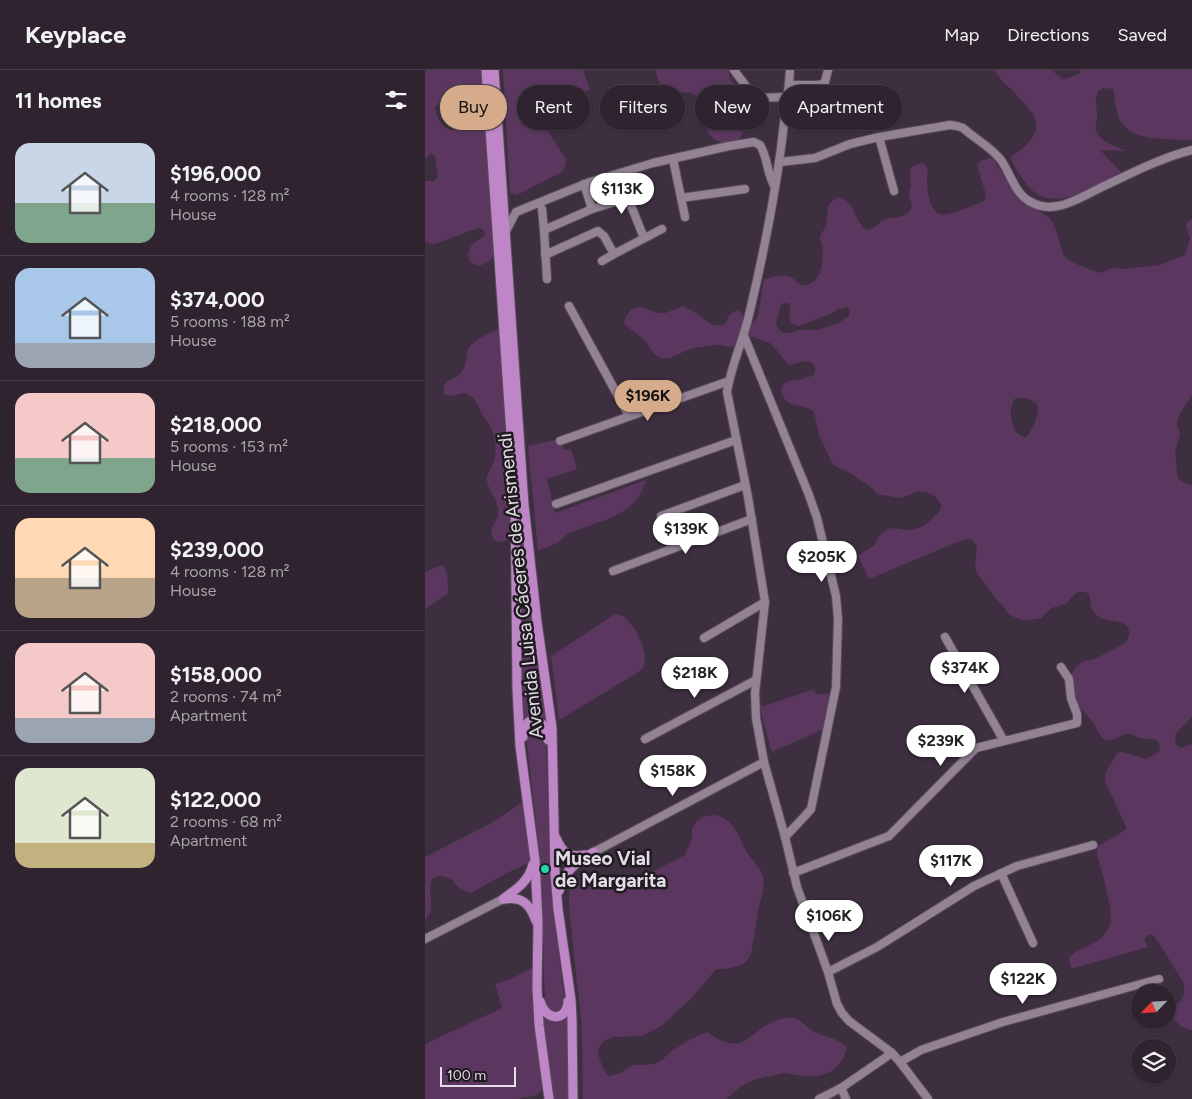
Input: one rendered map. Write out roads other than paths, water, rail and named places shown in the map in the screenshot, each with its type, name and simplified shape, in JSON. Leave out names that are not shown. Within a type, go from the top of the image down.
[{"type":"main road","name":"Avenida Luisa Cáceres de Arismendi","points":[[486,70],[515,494],[520,746],[535,860],[539,1025],[549,1099]]},
{"type":"main road","name":"Avenida Luisa Cáceres de Arismendi","points":[[494,70],[526,531],[552,728],[557,899],[571,1000],[573,1099]]},
{"type":"main road","points":[[526,792],[523,736],[528,723],[535,720],[543,724],[547,733],[554,815]]},
{"type":"main road","points":[[555,834],[559,845],[566,853],[584,856],[594,852]]},
{"type":"main road","points":[[557,899],[563,878],[567,872],[594,852]]},
{"type":"main road","points":[[503,899],[524,882],[532,871],[535,860]]},
{"type":"main road","points":[[503,899],[512,897],[524,902],[532,910],[538,928]]},
{"type":"main road","points":[[537,986],[541,1005],[547,1015],[557,1017],[567,1010],[568,982]]},
{"type":"street","points":[[734,70],[754,97],[779,97]]},
{"type":"street","points":[[790,70],[789,84],[819,85],[825,82],[828,70]]},
{"type":"street","points":[[780,162],[815,158],[850,144],[879,137],[949,125],[957,126],[963,128],[995,153],[1021,195],[1028,200],[1047,207],[1060,206],[1148,165],[1192,150]]},
{"type":"street","points":[[783,130],[780,162],[754,296],[727,392],[752,519],[765,602],[756,680],[756,718],[764,762],[785,837],[793,874],[828,972],[837,1004],[849,1021],[892,1053],[928,1099]]},
{"type":"street","points":[[879,137],[894,191]]},
{"type":"street","points":[[503,206],[511,212],[516,212],[583,184],[637,167],[753,142],[760,145],[764,152],[769,179],[775,187]]},
{"type":"street","points":[[673,159],[685,217]]},
{"type":"street","points":[[583,184],[592,209]]},
{"type":"street","points":[[681,198],[745,189]]},
{"type":"street","points":[[544,230],[592,209],[645,193]]},
{"type":"street","points":[[628,198],[644,238]]},
{"type":"street","points":[[542,209],[547,279]]},
{"type":"street","points":[[505,232],[516,212]]},
{"type":"street","points":[[602,261],[662,229]]},
{"type":"street","points":[[545,254],[598,231],[604,236],[613,254]]},
{"type":"street","points":[[569,306],[629,416]]},
{"type":"street","points":[[744,336],[817,518],[836,596],[836,687],[811,809],[785,837]]},
{"type":"street","points":[[560,441],[729,381]]},
{"type":"street","points":[[556,504],[736,440]]},
{"type":"street","points":[[661,516],[745,485]]},
{"type":"street","points":[[613,571],[752,519]]},
{"type":"street","points":[[704,638],[765,602]]},
{"type":"street","points":[[945,636],[1004,741]]},
{"type":"street","points":[[793,874],[889,836],[976,748],[1077,723],[1077,714],[1071,698],[1069,679],[1061,666]]},
{"type":"street","points":[[645,739],[756,680]]},
{"type":"street","points":[[594,852],[764,762]]},
{"type":"street","points":[[828,972],[877,947],[974,886],[1001,873],[1017,866],[1093,845]]},
{"type":"street","points":[[1001,873],[1033,943]]},
{"type":"street","points":[[425,939],[503,899]]},
{"type":"street","points":[[900,1062],[921,1050],[1003,1022],[1159,979]]},
{"type":"street","points":[[819,1099],[841,1088],[892,1053]]},
{"type":"street","points":[[841,1088],[846,1099]]},
{"type":"place","name":"Museo Vial de Margarita","points":[[545,869]]}]
